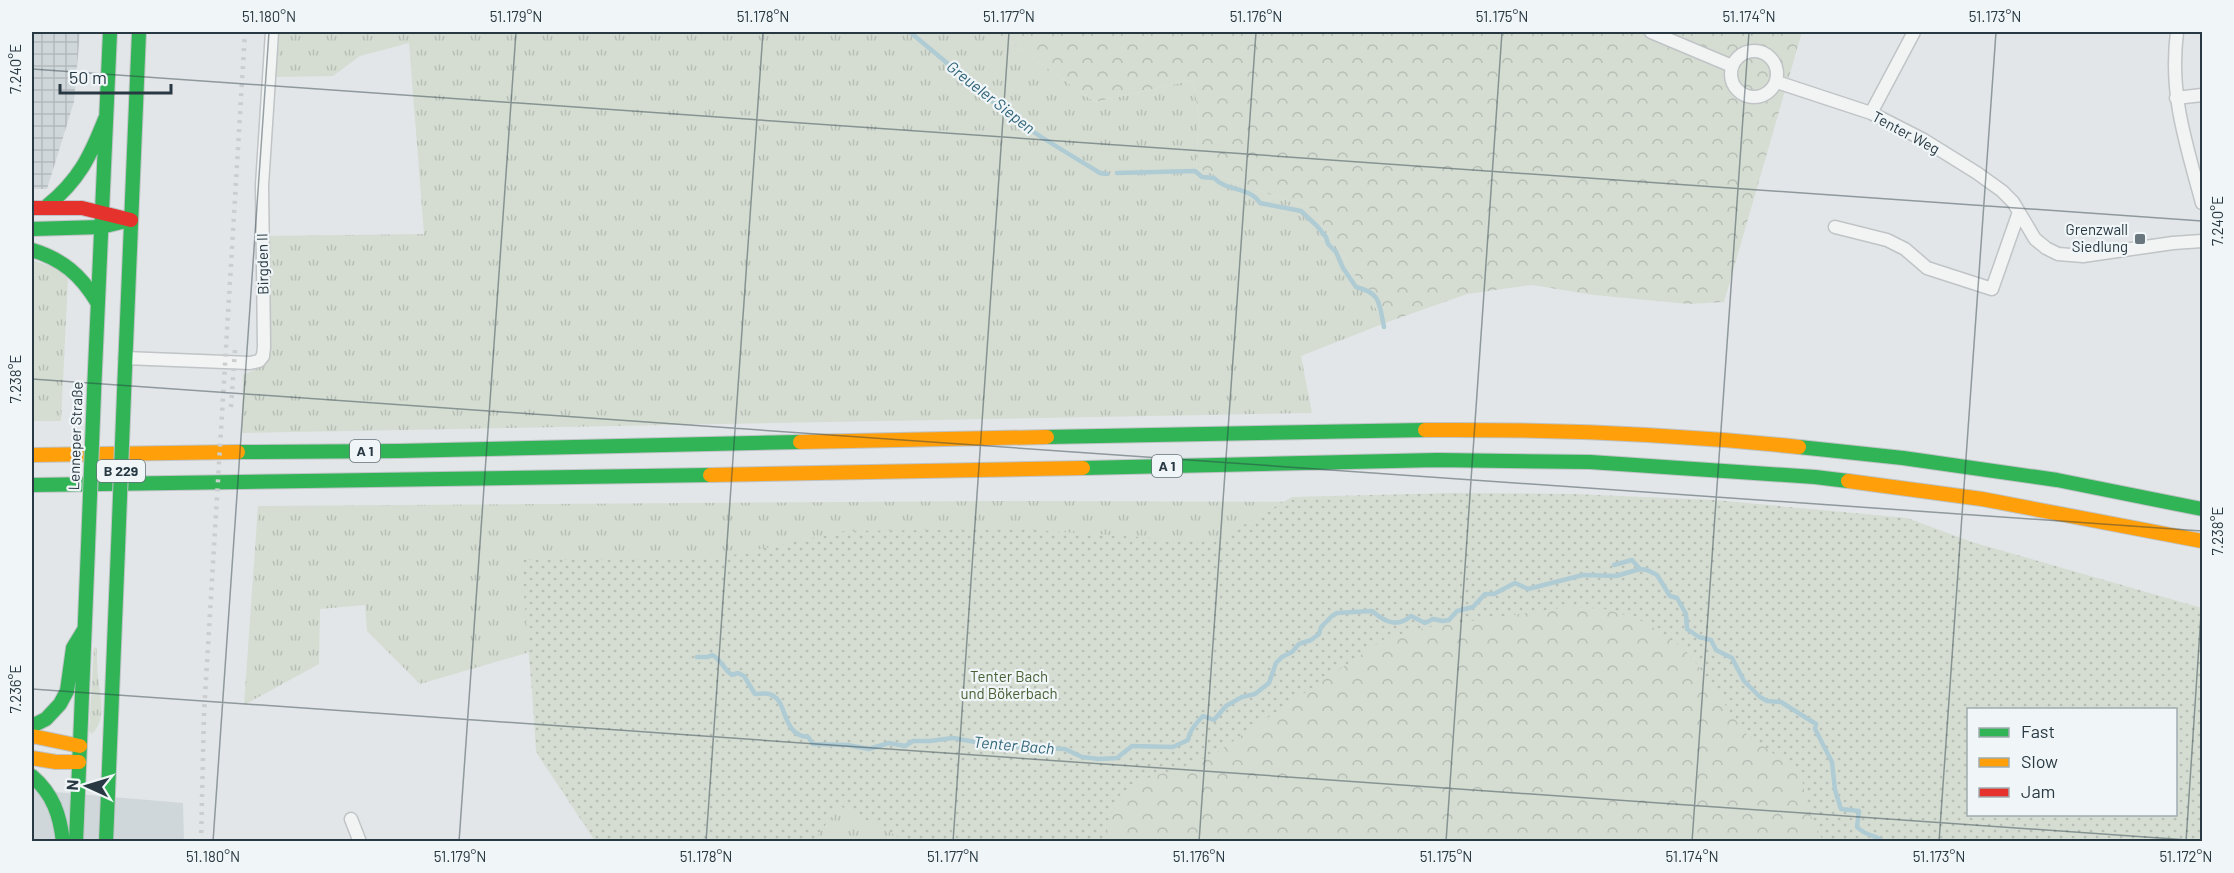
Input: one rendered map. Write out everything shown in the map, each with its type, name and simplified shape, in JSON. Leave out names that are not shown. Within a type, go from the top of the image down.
[{"type":"main road","name":"Lenneper Straße","points":[[106,842],[92,755],[84,630],[110,32]]},
{"type":"main road","name":"Lenneper Straße","points":[[76,842],[92,755],[118,548],[139,32]]},
{"type":"main road","points":[[47,206],[68,190],[78,178],[89,159],[105,119]]},
{"type":"main road","points":[[32,208],[82,206],[101,209],[131,220]]},
{"type":"main road","points":[[32,229],[100,227],[131,220]]},
{"type":"main road","points":[[32,250],[58,259],[78,273],[98,302]]},
{"type":"main road","name":"A 1","points":[[32,455],[127,452],[410,451],[1270,432],[1436,430],[1587,432],[1735,440],[1913,459],[2057,480],[2202,509]]},
{"type":"main road","name":"A 1","points":[[32,485],[875,472],[1425,460],[1590,462],[1815,477],[1971,497],[2049,510],[2202,541]]},
{"type":"main road","points":[[32,726],[46,718],[60,704],[67,691],[72,648],[84,630]]},
{"type":"main road","points":[[32,736],[92,755]]},
{"type":"main road","points":[[32,758],[56,762],[92,755]]},
{"type":"main road","points":[[32,776],[47,790],[56,804],[63,842]]},
{"type":"street","name":"Birgden II","points":[[125,358],[253,363],[259,361],[263,356],[262,185],[272,32]]},
{"type":"street","points":[[1651,32],[1732,66]]},
{"type":"street","points":[[1871,113],[1914,32]]},
{"type":"street","points":[[2177,32],[2174,71],[2176,98],[2182,131],[2202,203]]},
{"type":"street","points":[[1758,51],[1766,53],[1776,66],[1777,82],[1766,94],[1750,97],[1743,94],[1732,82],[1732,66],[1743,53],[1758,51]]},
{"type":"street","name":"Tenter Weg","points":[[1777,82],[1871,113],[1914,135],[1985,178],[2006,195],[2019,212],[2028,230],[2049,250],[2067,256],[2202,241]]},
{"type":"street","points":[[2176,98],[2202,95]]},
{"type":"street","points":[[1835,227],[1887,240],[1905,249],[1926,268],[1992,289],[2019,212]]},
{"type":"street","points":[[351,819],[360,842]]},
{"type":"shaded area","points":[[32,32],[80,32],[74,102],[47,189],[32,189]]},
{"type":"shaded area","points":[[32,790],[183,803],[184,841],[32,841]]},
{"type":"green space","points":[[278,32],[996,32],[1095,102],[1193,80],[1199,117],[1196,168],[1314,210],[1385,323],[1301,356],[1312,413],[242,433],[243,375],[266,365],[266,236],[424,234],[409,43],[360,56],[333,76],[275,77]]},
{"type":"green space","points":[[996,32],[1802,32],[1724,302],[1689,304],[1594,295],[1532,285],[1467,294],[1385,323],[1314,210],[1196,168],[1199,117],[1193,80],[1095,102]]},
{"type":"green space","points":[[32,260],[56,268],[68,278],[61,421],[32,421]]},
{"type":"green space","name":"Tenter Bach und Bökerbach","points":[[1451,493],[1574,494],[1715,500],[1907,518],[1972,542],[2202,608],[2202,841],[1823,841],[1808,810],[1801,774],[1744,732],[1692,657],[1669,637],[1638,619],[1604,609],[1568,607],[1429,627],[1386,638],[1214,754],[1183,767],[1135,782],[1117,798],[1106,831],[1106,841],[906,841],[840,806],[813,841],[596,841],[537,752],[521,560],[714,559],[844,531],[1019,529],[1214,542],[1292,497]]},
{"type":"green space","points":[[1000,501],[1328,502],[949,841],[595,841],[536,752],[530,652],[420,684],[367,631],[365,605],[320,609],[319,664],[244,705],[258,506]]},
{"type":"green space","points":[[1328,502],[1967,710],[1822,703],[1978,841],[949,841],[1170,560]]},
{"type":"green space","points":[[94,647],[97,648],[101,715],[100,722],[92,734],[89,731]]},
{"type":"waterway","name":"Greueler Siepen","points":[[910,32],[1023,125],[1100,173],[1107,174]]},
{"type":"waterway","name":"Greueler Siepen","points":[[1117,173],[1195,171],[1202,177],[1214,178],[1225,185],[1244,191],[1260,203],[1301,211],[1326,237],[1328,244],[1336,252],[1343,268],[1356,287],[1370,292],[1378,300],[1384,327]]},
{"type":"waterway","name":"Greueler Siepen","points":[[1614,565],[1632,560],[1640,569]]},
{"type":"waterway","name":"Tenter Bach","points":[[697,657],[712,655],[732,675],[738,673],[744,676],[755,694],[775,697],[793,730],[799,735],[808,737],[813,744],[848,745],[869,749],[889,743],[905,746],[913,741],[953,738],[998,746],[1065,749],[1082,757],[1117,758],[1132,746],[1173,747],[1188,740],[1192,730],[1203,716],[1214,720],[1226,706],[1242,697],[1255,694],[1269,683],[1276,663],[1299,644],[1319,634],[1321,627],[1337,613],[1372,611],[1386,621],[1396,623],[1411,616],[1425,623],[1433,619],[1443,621],[1449,620],[1457,611],[1473,607],[1485,594],[1494,594],[1515,583],[1528,589],[1583,575],[1616,576],[1640,569],[1647,570],[1657,575],[1670,596],[1677,598],[1686,614],[1687,629],[1699,637],[1711,640],[1716,650],[1732,658],[1744,681],[1760,697],[1767,701],[1781,702],[1816,724],[1815,729],[1832,762],[1835,790],[1841,809],[1859,811],[1857,827],[1883,842]]},
{"type":"railway","points":[[201,842],[204,713],[245,32]]},
{"type":"railway","points":[[231,407],[235,350]]},
{"type":"traffic: fast","points":[[94,392],[110,32]]},
{"type":"traffic: fast","points":[[124,393],[139,32]]},
{"type":"traffic: fast","points":[[47,206],[67,187],[82,167],[105,119]]},
{"type":"traffic: fast","points":[[32,229],[101,227],[130,220]]},
{"type":"traffic: fast","points":[[32,250],[53,258],[70,269],[97,302]]},
{"type":"traffic: fast","points":[[88,547],[94,392]]},
{"type":"traffic: fast","points":[[118,548],[124,393]]},
{"type":"traffic: fast","points":[[1047,437],[1425,430]]},
{"type":"traffic: fast","points":[[238,452],[398,451],[800,442]]},
{"type":"traffic: fast","points":[[1799,447],[1903,458],[2057,480],[2202,509]]},
{"type":"traffic: fast","points":[[1083,468],[1437,460],[1590,462],[1848,481]]},
{"type":"traffic: fast","points":[[32,485],[710,475]]},
{"type":"traffic: fast","points":[[76,842],[88,547]]},
{"type":"traffic: fast","points":[[106,842],[118,548]]},
{"type":"traffic: fast","points":[[32,726],[46,719],[60,704],[67,691],[73,648],[84,630]]},
{"type":"traffic: fast","points":[[32,776],[45,790],[54,806],[63,842]]},
{"type":"traffic: slow","points":[[1425,430],[1612,433],[1799,447]]},
{"type":"traffic: slow","points":[[800,442],[1047,437]]},
{"type":"traffic: slow","points":[[32,455],[238,452]]},
{"type":"traffic: slow","points":[[710,475],[1083,468]]},
{"type":"traffic: slow","points":[[1848,481],[1982,499],[2202,541]]},
{"type":"traffic: slow","points":[[32,736],[80,746]]},
{"type":"traffic: slow","points":[[32,758],[56,762],[79,762]]},
{"type":"traffic: jam","points":[[32,208],[82,208],[131,220]]},
{"type":"place","name":"Grenzwall Siedlung","points":[[2140,239]]}]
